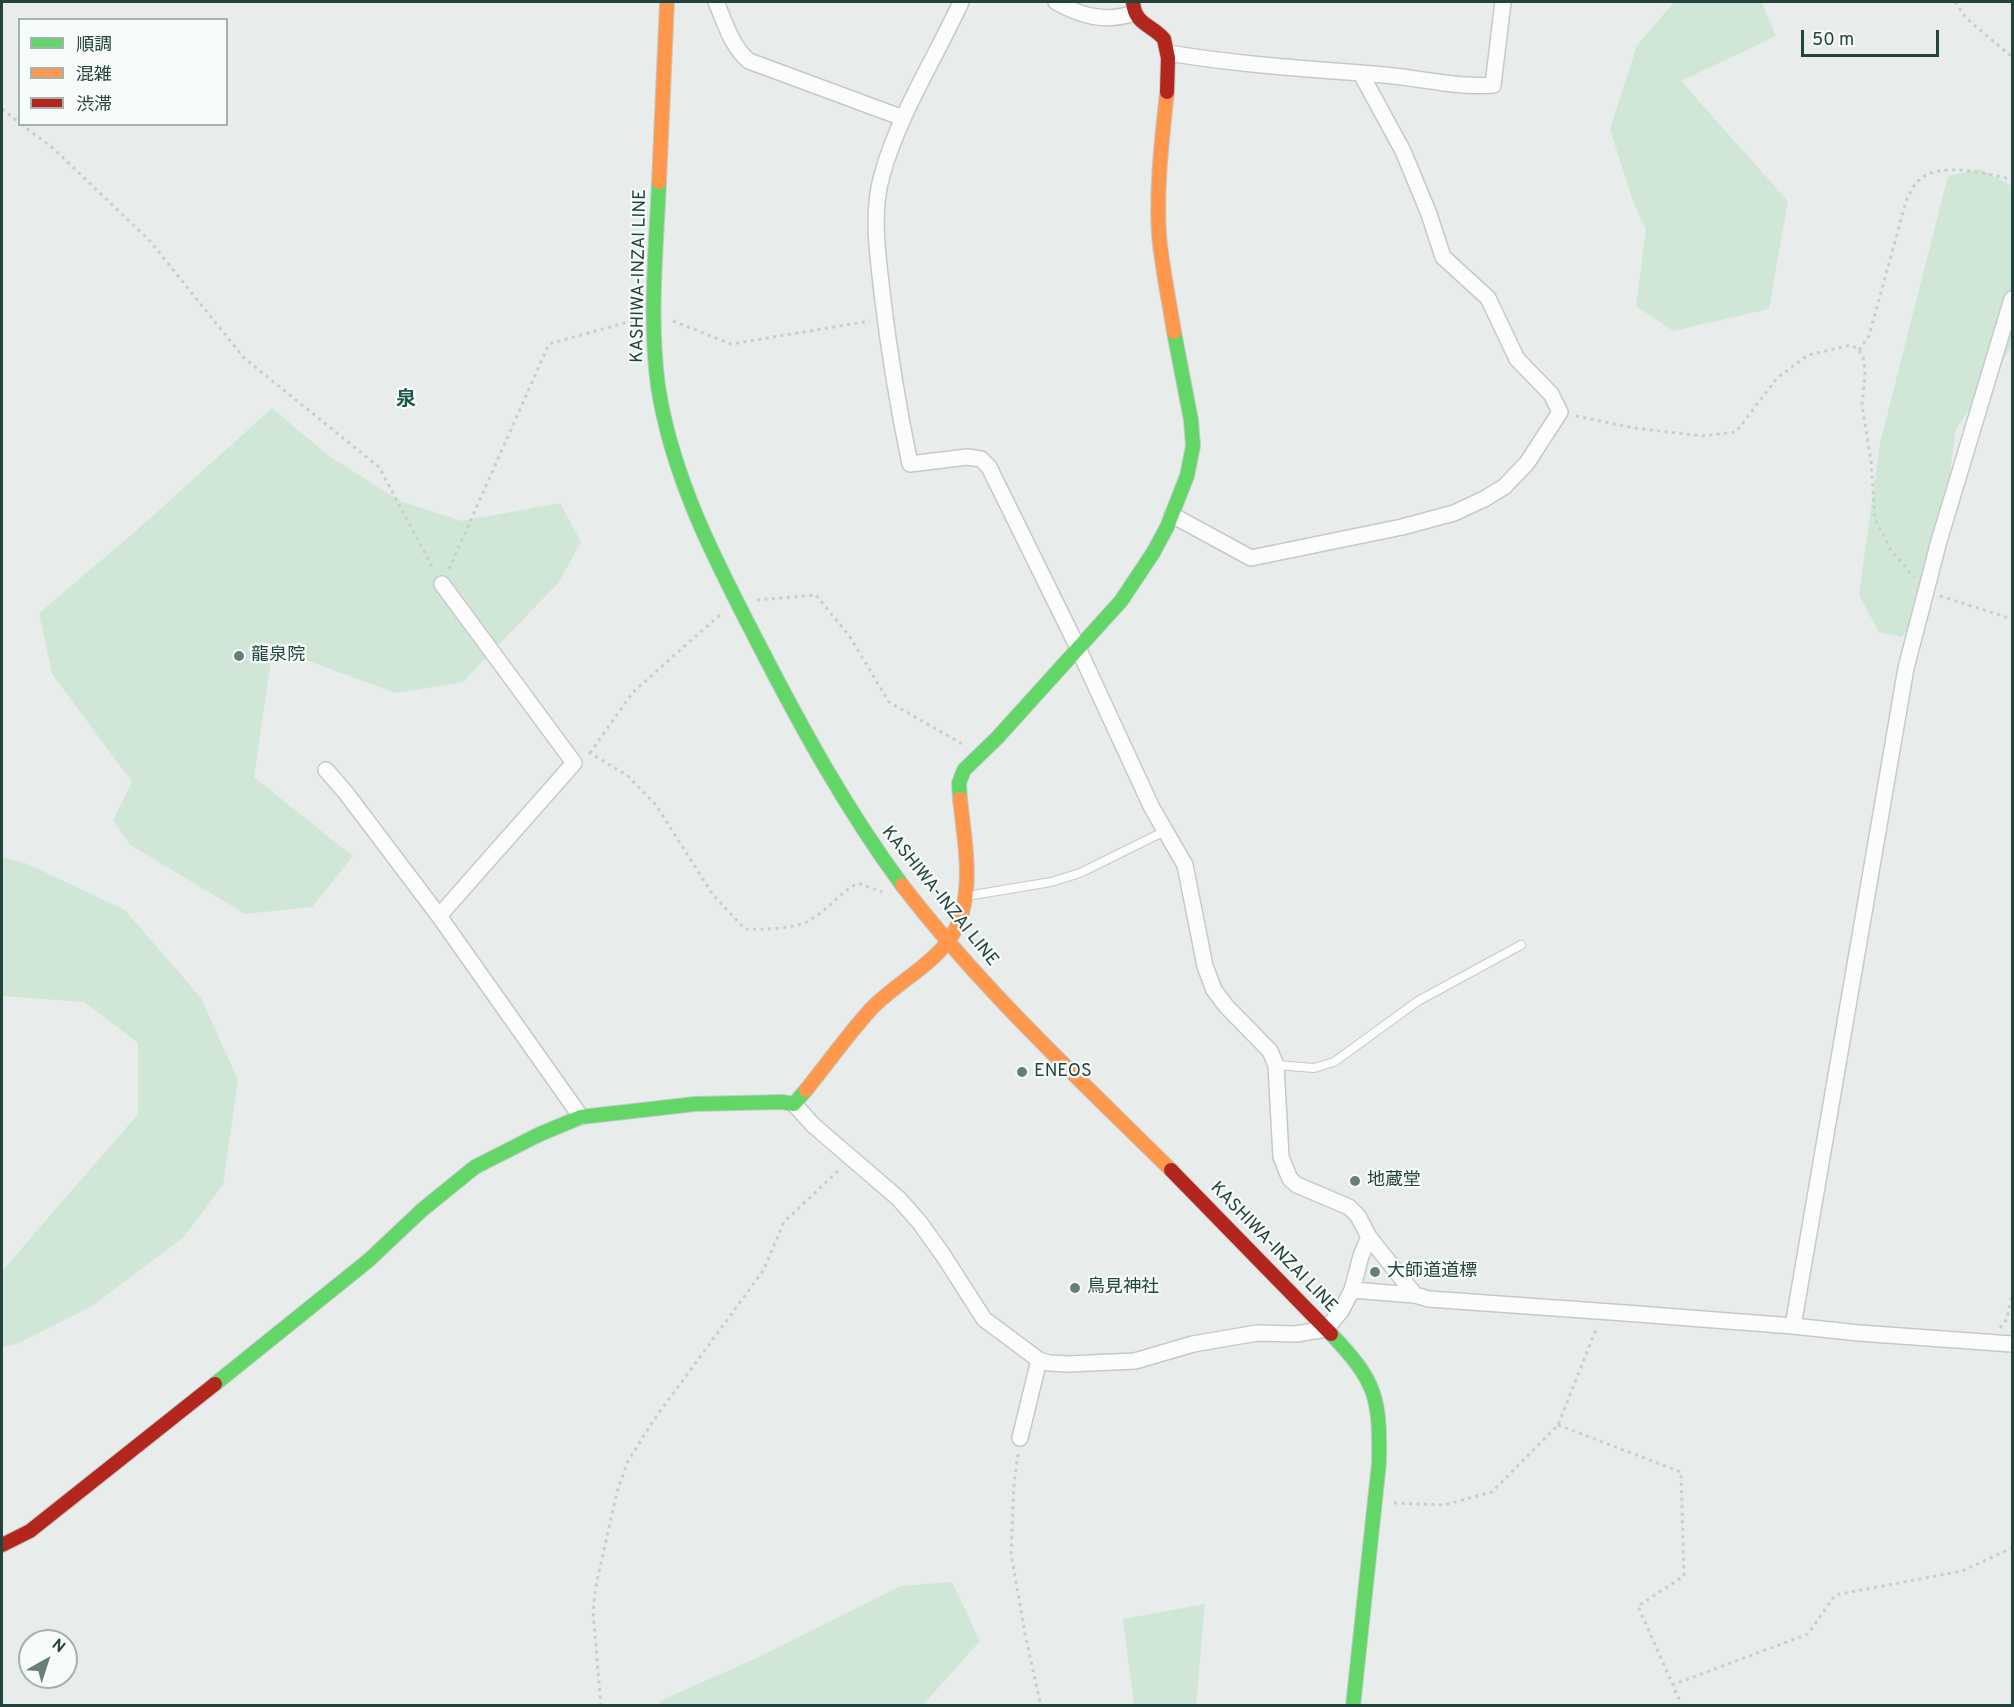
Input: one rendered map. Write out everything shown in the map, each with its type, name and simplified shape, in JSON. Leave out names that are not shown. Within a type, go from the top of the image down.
[{"type":"street","name":"KASHIWA-INZAI LINE","points":[[667,2],[655,315],[656,362],[662,406],[671,445],[688,497],[736,601],[784,694],[862,830],[905,889],[948,942],[1029,1030],[1220,1218],[1366,1374],[1376,1398],[1380,1426],[1353,1706]]},
{"type":"street","points":[[716,2],[734,44],[740,54],[749,61],[903,118]]},
{"type":"street","points":[[961,2],[903,118],[881,176],[876,205],[876,237],[885,319],[897,406],[910,464],[967,457],[981,459],[989,467],[1078,648],[1123,748],[1165,831],[1185,864],[1205,966],[1214,990],[1226,1006],[1270,1051],[1275,1065],[1281,1156],[1290,1179],[1297,1185],[1349,1207],[1358,1216],[1369,1237],[1415,1294]]},
{"type":"street","points":[[794,1104],[866,1016],[885,996],[930,961],[948,942],[958,927],[966,896],[960,778],[965,768],[981,755],[1078,648],[1103,625],[1128,594],[1152,555],[1172,515],[1186,479],[1192,453],[1189,414],[1161,251],[1159,222],[1162,132],[1169,53],[1164,38],[1147,27],[1133,7],[1118,18],[1100,18],[1073,12],[1056,2]]},
{"type":"street","points":[[1169,53],[1203,59],[1385,75],[1469,87],[1493,85],[1503,2]]},
{"type":"street","points":[[1172,515],[1251,558],[1433,519],[1454,513],[1504,487],[1527,463],[1560,412],[1551,394],[1517,359],[1488,298],[1443,257],[1429,214],[1403,151],[1361,74]]},
{"type":"street","points":[[1793,1326],[1906,668],[1939,541],[2013,299]]},
{"type":"street","points":[[439,916],[574,763],[442,584]]},
{"type":"street","points":[[326,770],[439,916],[581,1117]]},
{"type":"street","points":[[2,1545],[30,1531],[278,1335],[369,1260],[422,1210],[475,1167],[540,1134],[581,1117],[695,1104],[782,1102],[794,1104],[813,1125],[899,1199],[920,1223],[984,1319],[1039,1360],[1049,1363],[1135,1361],[1193,1344],[1257,1333],[1296,1334],[1326,1329],[1341,1311],[1352,1290],[1369,1237]]},
{"type":"street","points":[[1352,1290],[1415,1294],[1429,1299],[1793,1326],[1859,1334],[2013,1344]]},
{"type":"street","points":[[1020,1438],[1039,1360]]},
{"type":"lane","points":[[966,896],[1052,882],[1080,873],[1165,831]]},
{"type":"lane","points":[[1275,1065],[1314,1068],[1334,1062],[1418,1001],[1521,945]]},
{"type":"path","points":[[1954,2],[1966,18],[2013,57]]},
{"type":"path","points":[[2,109],[18,122]]},
{"type":"path","points":[[23,126],[54,149],[150,241],[244,358],[379,467],[442,584]]},
{"type":"path","points":[[1859,350],[1869,336],[1906,201],[1916,182],[1934,172],[1957,169],[2013,180]]},
{"type":"path","points":[[442,584],[549,344],[655,315],[731,344],[885,319]]},
{"type":"path","points":[[1560,412],[1634,428],[1702,436],[1736,432],[1777,378],[1809,355],[1851,345],[1859,350],[1864,360],[1862,405],[1871,461],[1875,519],[1892,550],[1926,591],[2013,619]]},
{"type":"path","points":[[574,763],[590,753],[633,692],[736,601],[816,595],[850,637],[889,702],[981,755]]},
{"type":"path","points":[[590,753],[628,776],[656,805],[713,895],[746,929],[768,930],[809,921],[844,890],[858,883],[891,895],[905,889]]},
{"type":"path","points":[[602,1706],[593,1612],[596,1585],[614,1503],[627,1463],[653,1421],[763,1271],[784,1222],[852,1157]]},
{"type":"path","points":[[1991,1341],[2007,1319],[2013,1294]]},
{"type":"path","points":[[1374,1502],[1444,1505],[1492,1492],[1558,1425],[1603,1311]]},
{"type":"path","points":[[1558,1425],[1681,1472],[1684,1576],[1638,1606],[1682,1706]]},
{"type":"path","points":[[1020,1438],[1014,1484],[1011,1553],[1041,1706]]},
{"type":"path","points":[[1672,1685],[1808,1634],[1835,1595],[1962,1571],[2013,1548]]},
{"type":"green space","points":[[1674,2],[1762,2],[1776,36],[1681,81],[1788,201],[1769,309],[1673,331],[1636,306],[1646,229],[1633,202],[1610,129],[1637,45]]},
{"type":"green space","points":[[1980,169],[2012,186],[2012,347],[1956,429],[1930,613],[1901,637],[1879,632],[1859,595],[1880,443],[1948,176]]},
{"type":"green space","points":[[272,408],[329,456],[400,501],[462,521],[560,503],[581,542],[559,582],[463,682],[396,693],[273,648],[254,777],[353,856],[312,907],[245,914],[130,845],[113,820],[132,782],[52,674],[39,613],[137,530]]},
{"type":"green space","points":[[2,857],[25,863],[125,910],[201,998],[238,1080],[223,1185],[183,1238],[92,1306],[17,1344],[2,1347],[2,1271],[138,1114],[138,1043],[84,1002],[2,996]]},
{"type":"green space","points":[[952,1582],[980,1641],[923,1705],[658,1705],[660,1701],[761,1656],[900,1586]]},
{"type":"green space","points":[[1205,1604],[1196,1705],[1134,1705],[1123,1619]]},
{"type":"traffic: fast","points":[[659,182],[654,284],[655,361],[665,420],[685,486],[727,582],[791,706],[843,797],[902,885]]},
{"type":"traffic: fast","points":[[960,799],[959,783],[964,770],[997,738],[1121,601],[1153,553],[1167,527],[1187,476],[1193,446],[1191,420],[1174,332]]},
{"type":"traffic: fast","points":[[215,1384],[369,1260],[422,1210],[475,1167],[540,1134],[581,1117],[695,1104],[782,1102],[794,1104],[806,1090]]},
{"type":"traffic: fast","points":[[1331,1334],[1367,1379],[1373,1392],[1378,1422],[1379,1463],[1353,1706]]},
{"type":"traffic: slow","points":[[659,182],[667,2]]},
{"type":"traffic: slow","points":[[1167,92],[1160,163],[1158,217],[1162,260],[1174,332]]},
{"type":"traffic: slow","points":[[806,1090],[872,1008],[936,955],[956,929],[965,899],[967,871],[960,799]]},
{"type":"traffic: slow","points":[[902,885],[998,997],[1171,1170]]},
{"type":"traffic: jam","points":[[1133,2],[1134,10],[1140,20],[1164,39],[1168,58],[1167,92]]},
{"type":"traffic: jam","points":[[1171,1170],[1331,1334]]},
{"type":"traffic: jam","points":[[2,1545],[30,1531],[215,1384]]},
{"type":"place","name":"龍泉院","points":[[239,656]]},
{"type":"place","name":"ENEOS","points":[[1022,1072]]},
{"type":"place","name":"地蔵堂","points":[[1355,1181]]},
{"type":"place","name":"大師道道標","points":[[1375,1272]]},
{"type":"place","name":"鳥見神社","points":[[1075,1288]]},
{"type":"district","name":"泉","points":[[406,401]]}]
